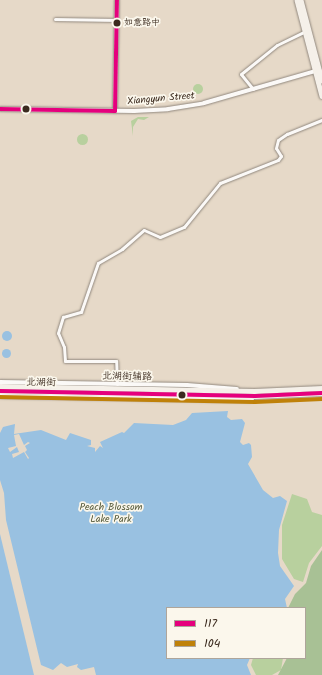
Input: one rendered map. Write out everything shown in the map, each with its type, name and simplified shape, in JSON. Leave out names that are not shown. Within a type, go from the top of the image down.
[{"type":"main road","points":[[297,0],[304,32],[317,71],[322,80]]},
{"type":"main road","points":[[301,0],[322,96]]},
{"type":"main road","name":"北湖街","points":[[0,386],[86,386],[254,391],[322,388]]},
{"type":"main road","name":"北湖街","points":[[0,391],[255,396],[322,393]]},
{"type":"street","points":[[115,111],[117,0]]},
{"type":"street","points":[[55,19],[117,20]]},
{"type":"street","points":[[252,89],[241,74],[276,45],[304,32]]},
{"type":"street","name":"Xiangyun Street","points":[[0,109],[115,111],[188,106],[317,71]]},
{"type":"street","points":[[117,384],[116,361],[64,361],[64,347],[58,333],[63,316],[81,312],[98,263],[122,249],[144,230],[160,238],[184,227],[220,183],[276,162],[281,156],[276,148],[278,140],[287,134],[322,120]]},
{"type":"street","name":"北湖街辅路","points":[[0,382],[86,386],[117,384],[133,387]]},
{"type":"street","name":"北湖街辅路","points":[[0,396],[252,400]]},
{"type":"green space","points":[[196,84],[200,84],[202,85],[202,93],[196,94],[193,91],[193,87]]},
{"type":"green space","points":[[138,117],[149,117],[144,120],[138,119],[133,127],[133,136],[131,121]]},
{"type":"green space","points":[[80,134],[84,134],[86,135],[86,143],[80,144],[77,141],[77,137]]},
{"type":"green space","points":[[292,494],[307,499],[312,512],[322,515],[322,546],[309,563],[303,582],[294,579],[282,559],[282,525]]},
{"type":"green space","points":[[322,550],[322,675],[278,675],[286,659],[306,659],[306,607],[288,607],[295,594],[306,583],[311,566]]},
{"type":"green space","points":[[253,659],[283,659],[281,670],[272,675],[256,675],[251,665]]},
{"type":"water","points":[[7,331],[12,336],[7,341],[2,336]]},
{"type":"water","points":[[4,349],[8,349],[10,353],[8,357],[4,357],[2,355],[2,351]]},
{"type":"water","name":"Peach Blossom Lake Park","points":[[228,411],[227,417],[231,420],[242,419],[245,423],[240,442],[243,445],[249,443],[251,445],[252,457],[248,464],[263,490],[273,498],[280,496],[287,501],[279,530],[278,553],[280,566],[294,586],[285,599],[287,607],[166,607],[166,659],[250,659],[247,665],[251,675],[96,675],[94,667],[81,670],[77,667],[78,664],[67,667],[61,663],[53,670],[41,665],[6,520],[4,493],[0,480],[0,433],[3,427],[15,424],[14,434],[41,430],[66,440],[70,433],[91,440],[91,445],[87,446],[95,448],[95,452],[100,446],[103,448],[100,442],[122,432],[124,433],[134,423],[173,425],[186,420],[192,413]]},
{"type":"water","points":[[0,534],[34,675],[0,675]]},
{"type":"pier","points":[[19,434],[24,445],[28,442],[30,443],[25,446],[27,450],[25,452],[29,458],[28,459],[24,452],[13,458],[12,454],[19,452],[17,447],[10,452],[8,448],[16,446],[14,435]]},
{"type":"transit line","name":"117","points":[[115,111],[117,0]]},
{"type":"transit line","name":"117","points":[[0,109],[115,111]]},
{"type":"transit line","name":"117","points":[[0,391],[255,396],[322,393]]},
{"type":"transit line","name":"104","points":[[0,397],[255,402],[322,399]]},
{"type":"place","name":"如意路中","points":[[117,23]]}]
